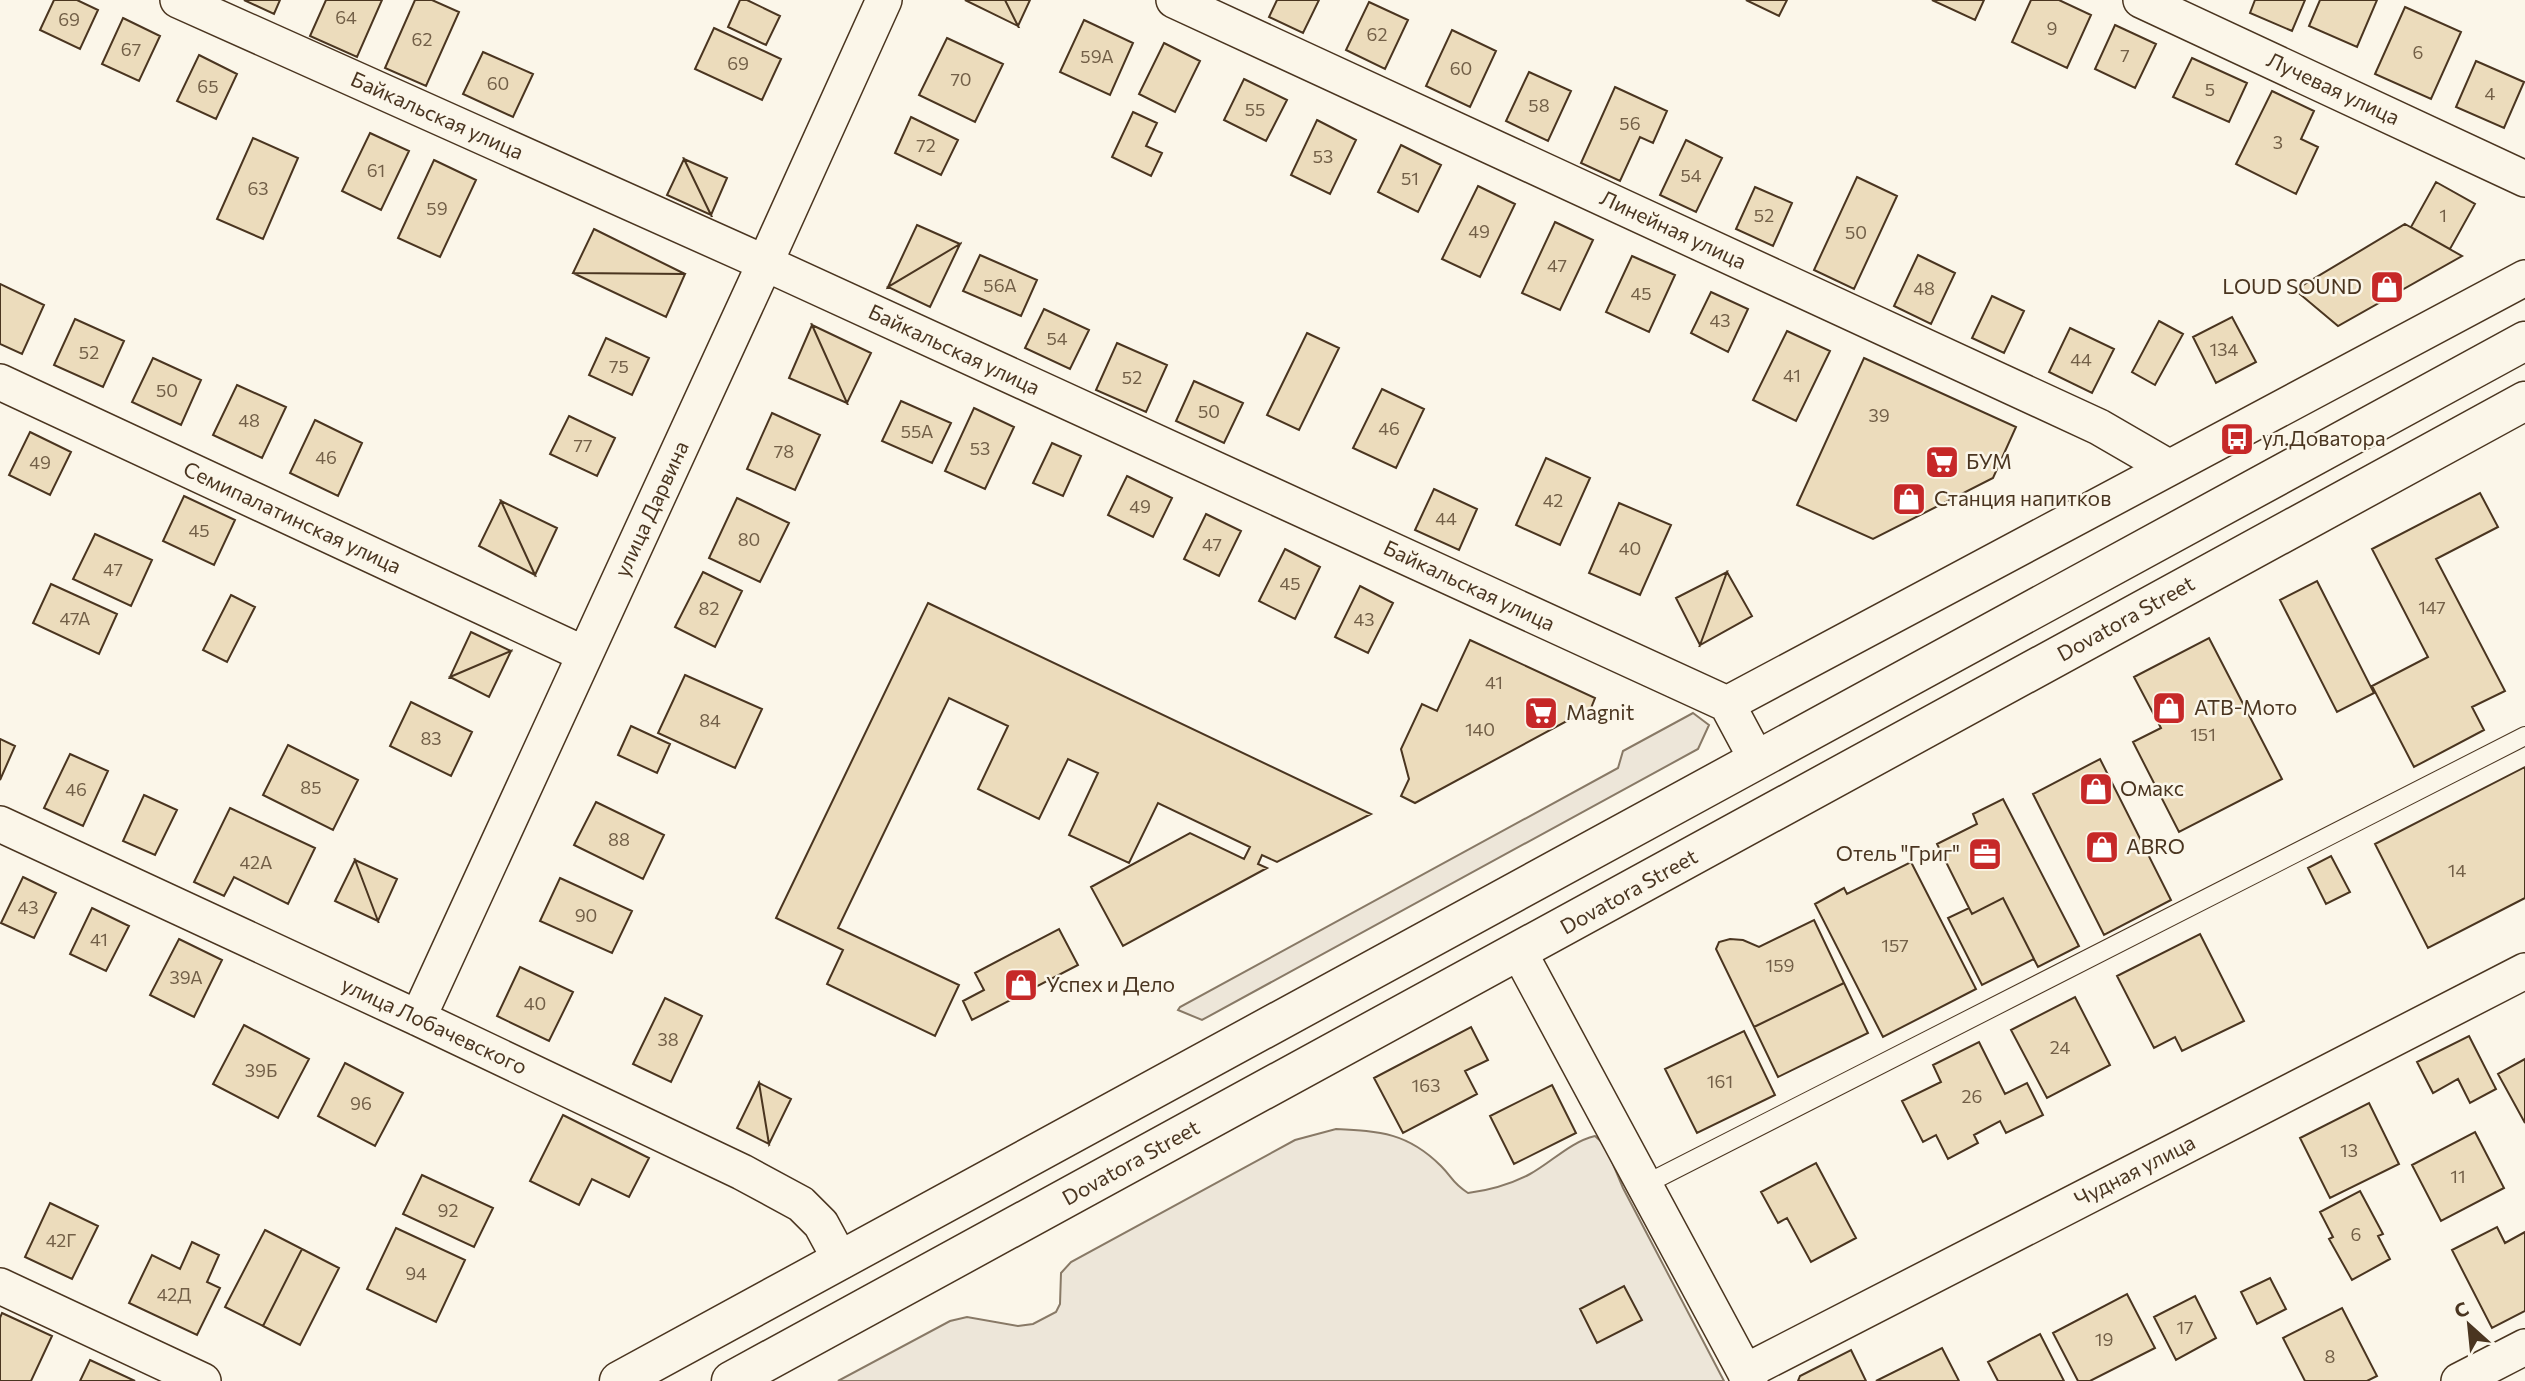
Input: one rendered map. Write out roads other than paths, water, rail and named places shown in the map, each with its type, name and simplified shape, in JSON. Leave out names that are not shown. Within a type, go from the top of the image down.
[{"type":"main road","points":[[619,1381],[2525,341]]},
{"type":"main road","name":"Dovatora Street","points":[[755,1375],[1519,952],[2525,401]]},
{"type":"street","name":"Байкальская улица","points":[[178,0],[765,264],[1727,704]]},
{"type":"street","name":"улица Дарвина","points":[[418,1018],[884,0]]},
{"type":"street","name":"Линейная улица","points":[[1174,0],[2099,427],[2168,467]]},
{"type":"street","name":"Лучевая улица","points":[[2141,0],[2525,179]]},
{"type":"street","points":[[1757,760],[1727,704],[2525,278]]},
{"type":"street","name":"Семипалатинская улица","points":[[0,382],[584,654]]},
{"type":"street","name":"улица Лобачевского","points":[[0,824],[742,1172],[801,1204],[821,1224],[841,1261]]},
{"type":"street","points":[[1519,952],[1747,1376]]},
{"type":"street","name":"Чудная улица","points":[[1747,1376],[2525,971]]},
{"type":"street","points":[[0,1286],[203,1381]]},
{"type":"street","points":[[2459,1381],[2525,1347]]},
{"type":"lane","points":[[1644,1185],[2525,736]]},
{"type":"place","name":"LOUD SOUND","points":[[2387,287]]},
{"type":"place","name":"ул.Доватора","points":[[2237,439]]},
{"type":"place","name":"БУМ","points":[[1942,462]]},
{"type":"place","name":"Станция напитков","points":[[1909,499]]},
{"type":"place","name":"АТВ-Мото","points":[[2169,708]]},
{"type":"place","name":"Magnit","points":[[1541,713]]},
{"type":"place","name":"Омакс","points":[[2096,789]]},
{"type":"place","name":"ABRO","points":[[2102,847]]},
{"type":"place","name":"Отель \"Григ\"","points":[[1985,854]]},
{"type":"place","name":"Успех и Дело","points":[[1021,985]]}]
